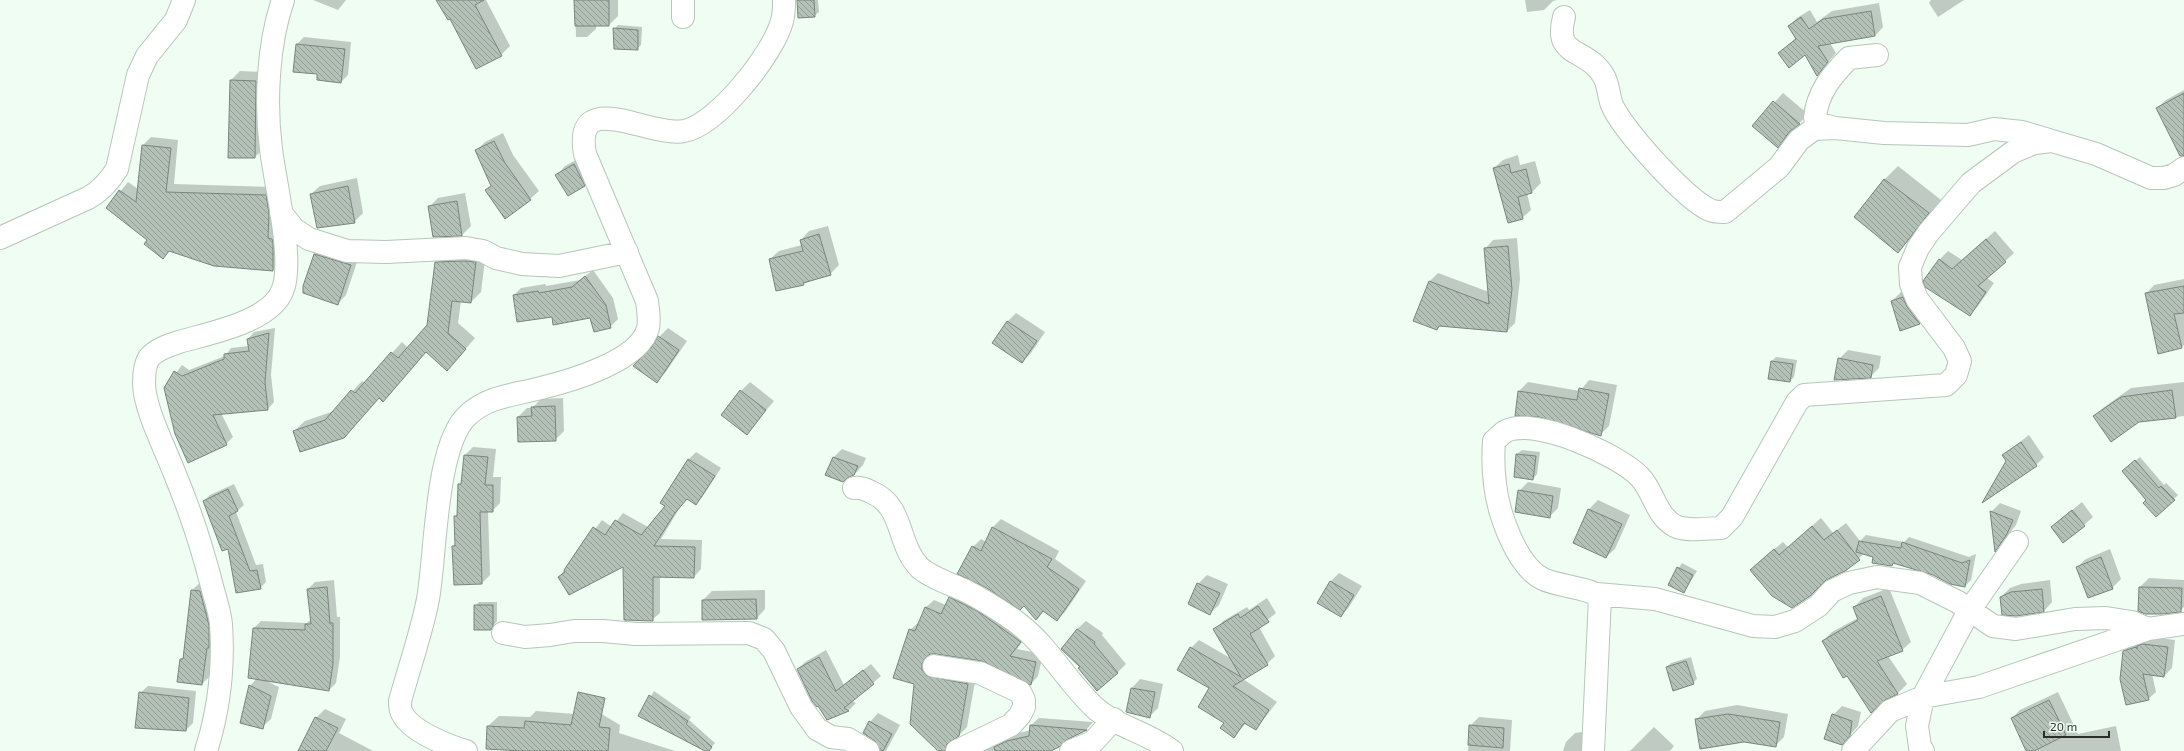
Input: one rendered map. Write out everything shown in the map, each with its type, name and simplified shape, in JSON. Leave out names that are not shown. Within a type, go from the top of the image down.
[{"type":"street","points":[[0,238],[88,198],[99,192],[109,181],[116,169],[138,74],[147,56],[176,20],[184,0]]},
{"type":"street","points":[[206,751],[213,730],[221,684],[221,622],[188,506],[147,402],[144,376],[148,359],[167,346],[240,323],[261,314],[275,304],[283,289],[287,269],[281,213],[270,147],[269,108],[270,57],[284,0]]},
{"type":"street","points":[[466,751],[431,737],[408,723],[401,712],[400,701],[428,599],[441,489],[449,450],[459,426],[466,416],[478,407],[503,396],[540,388],[589,372],[614,363],[634,350],[648,329],[649,314],[646,301],[627,252],[585,154],[582,140],[586,127],[593,119],[604,117],[654,130],[684,131],[712,117],[738,91],[766,54],[782,21],[784,0]]},
{"type":"street","points":[[1564,17],[1561,39],[1565,46],[1594,63],[1604,76],[1612,105],[1626,125],[1667,176],[1699,203],[1711,211],[1725,212],[1743,198],[1779,167],[1799,140],[1814,130],[1835,128]]},
{"type":"street","points":[[1877,55],[1849,58],[1833,74],[1822,91],[1816,106],[1815,118],[1820,124],[1835,128],[1884,133],[1968,135],[1994,129],[2022,132],[2096,154],[2151,178],[2164,178],[2174,175],[2184,168]]},
{"type":"street","points":[[2052,141],[2034,144],[2013,152],[1971,183],[1929,232],[1910,267],[1911,284],[1917,299],[1954,348],[1960,362],[1956,375],[1946,385],[1804,395],[1797,402],[1732,516],[1727,524],[1721,528],[1700,529],[1677,526],[1665,519],[1641,477],[1619,462],[1550,430],[1530,428],[1506,431],[1494,441],[1495,485],[1501,512],[1517,551],[1529,570],[1543,579],[1597,594],[1656,599],[1752,626],[1775,627],[1795,621],[1818,606],[1832,591],[1850,583],[1877,577],[1920,583],[1958,602],[1969,611],[1993,626],[2016,629],[2075,619],[2106,618],[2132,622],[2148,629]]},
{"type":"street","points":[[281,213],[294,230],[309,239],[347,252],[394,252],[466,248],[483,251],[496,258],[522,264],[559,266],[627,252]]},
{"type":"street","points":[[854,488],[860,487],[878,495],[894,510],[910,556],[921,568],[939,580],[990,604],[1017,623],[1054,658],[1093,707],[1172,751]]},
{"type":"street","points":[[1923,751],[1920,747],[1917,726],[1923,697],[1969,611],[2018,542]]},
{"type":"street","points":[[1593,751],[1601,602],[1597,594]]},
{"type":"street","points":[[1853,751],[1890,711],[1923,697],[1980,687],[2148,629],[2184,624]]},
{"type":"street","points":[[503,633],[525,637],[550,636],[574,631],[603,631],[636,634],[749,633],[764,639],[774,651],[801,707],[817,729],[830,737],[848,739],[868,751]]},
{"type":"street","points":[[934,666],[980,673],[1020,692],[1024,700],[1024,706],[1020,715],[1011,725],[957,751]]},
{"type":"street","points":[[1071,751],[1093,742],[1114,719]]},
{"type":"building","points":[[436,0],[484,0],[475,5],[502,56],[476,69],[450,19],[448,20]]},
{"type":"building","points":[[574,0],[609,0],[609,26],[575,26]]},
{"type":"building","points":[[797,0],[814,0],[815,17],[798,18]]},
{"type":"building","points":[[1871,11],[1875,36],[1818,46],[1828,62],[1817,76],[1805,55],[1789,68],[1778,53],[1796,39],[1788,26],[1801,17],[1809,29],[1823,19]]},
{"type":"building","points":[[613,28],[638,30],[638,50],[614,49]]},
{"type":"building","points":[[296,44],[345,49],[341,83],[317,80],[317,74],[293,72]]},
{"type":"building","points":[[230,80],[256,81],[255,158],[228,158]]},
{"type":"building","points":[[2184,93],[2184,156],[2180,156],[2156,108]]},
{"type":"building","points":[[1773,101],[1800,124],[1789,132],[1778,148],[1752,126]]},
{"type":"building","points":[[494,141],[505,163],[531,200],[505,219],[485,190],[491,186],[475,150]]},
{"type":"building","points":[[142,145],[171,148],[166,192],[266,195],[269,213],[268,238],[272,239],[273,242],[273,271],[214,266],[169,251],[163,259],[144,244],[147,240],[106,208],[119,190],[136,202]]},
{"type":"building","points":[[574,164],[585,186],[568,196],[555,175]]},
{"type":"building","points":[[1509,164],[1511,173],[1526,169],[1532,193],[1518,197],[1523,219],[1508,223],[1493,168]]},
{"type":"building","points":[[1884,179],[1929,213],[1898,253],[1854,217]]},
{"type":"building","points":[[348,186],[355,223],[317,228],[310,194]]},
{"type":"building","points":[[457,201],[462,236],[433,237],[428,206]]},
{"type":"building","points":[[819,234],[831,275],[803,283],[804,285],[776,291],[769,259],[803,251],[800,240]]},
{"type":"building","points":[[1986,239],[2006,262],[1978,286],[1986,292],[1970,316],[1925,287],[1923,281],[1939,259],[1952,269]]},
{"type":"building","points":[[1508,246],[1512,289],[1507,332],[1439,326],[1437,330],[1413,321],[1429,281],[1489,304],[1484,248]]},
{"type":"building","points":[[314,254],[351,265],[338,305],[303,293],[303,286]]},
{"type":"building","points":[[435,262],[476,262],[471,303],[452,301],[448,333],[466,349],[447,371],[426,352],[383,402],[379,398],[344,438],[300,452],[293,431],[325,420],[351,390],[355,393],[391,352],[398,358],[427,325]]},
{"type":"building","points":[[585,276],[606,305],[611,328],[594,332],[590,318],[553,325],[552,317],[517,322],[513,295],[538,291],[539,293],[572,287]]},
{"type":"building","points":[[2184,286],[2184,313],[2174,314],[2182,348],[2158,354],[2145,293]]},
{"type":"building","points":[[1903,297],[1907,307],[1920,324],[1900,331],[1891,301]]},
{"type":"building","points":[[1007,321],[1037,341],[1022,363],[992,343]]},
{"type":"building","points":[[269,333],[265,382],[268,410],[213,415],[227,445],[188,463],[175,434],[164,388],[174,371],[182,376],[224,359],[224,354],[249,351],[247,339]]},
{"type":"building","points":[[658,336],[679,350],[657,383],[633,366],[651,348]]},
{"type":"building","points":[[1838,358],[1873,365],[1871,378],[1834,380]]},
{"type":"building","points":[[1771,361],[1793,364],[1790,382],[1768,379]]},
{"type":"building","points":[[1579,388],[1609,394],[1601,436],[1539,417],[1515,416],[1518,391],[1577,400]]},
{"type":"building","points":[[740,390],[766,410],[747,435],[721,415]]},
{"type":"building","points":[[2172,390],[2176,418],[2139,422],[2111,442],[2093,416],[2121,397]]},
{"type":"building","points":[[555,406],[556,441],[518,442],[517,417],[532,416],[531,407]]},
{"type":"building","points":[[2021,442],[2037,466],[1982,503],[2006,461],[2002,455]]},
{"type":"building","points":[[1516,454],[1536,456],[1533,480],[1514,477]]},
{"type":"building","points":[[464,455],[488,457],[485,485],[493,485],[493,512],[480,512],[482,584],[454,585],[452,546],[455,546],[454,516],[457,516],[458,484],[461,484]]},
{"type":"building","points":[[833,457],[858,466],[854,475],[847,478],[843,482],[825,475]]},
{"type":"building","points":[[688,459],[715,476],[696,505],[687,499],[675,513],[654,546],[695,547],[694,578],[653,577],[653,621],[624,620],[623,567],[569,595],[558,577],[565,572],[564,570],[593,527],[605,535],[615,520],[641,535],[665,506],[660,503]]},
{"type":"building","points":[[2135,460],[2159,488],[2161,486],[2175,500],[2156,517],[2143,503],[2146,500],[2122,471]]},
{"type":"building","points":[[228,489],[238,511],[229,516],[250,571],[257,570],[261,589],[236,593],[228,549],[222,551],[203,501]]},
{"type":"building","points":[[1518,490],[1553,496],[1550,518],[1515,512]]},
{"type":"building","points":[[1588,509],[1622,524],[1606,558],[1573,543]]},
{"type":"building","points":[[2072,510],[2085,526],[2063,543],[2051,527]]},
{"type":"building","points":[[1990,511],[2013,520],[2007,534],[1995,552]]},
{"type":"building","points":[[1812,526],[1824,540],[1837,530],[1860,560],[1845,571],[1826,580],[1810,596],[1792,608],[1772,596],[1750,570],[1774,549],[1779,555]]},
{"type":"building","points":[[992,527],[1052,559],[1047,567],[1079,589],[1057,621],[1043,611],[1036,620],[1024,606],[1020,610],[985,587],[957,574],[972,546],[981,551]]},
{"type":"building","points":[[1859,541],[1901,548],[1902,542],[1962,563],[1970,560],[1965,587],[1950,584],[1933,575],[1893,563],[1892,566],[1872,563],[1873,557],[1856,552]]},
{"type":"building","points":[[2101,557],[2113,589],[2088,598],[2076,567]]},
{"type":"building","points":[[1677,567],[1693,575],[1684,593],[1668,585]]},
{"type":"building","points":[[1330,581],[1354,595],[1341,617],[1317,603]]},
{"type":"building","points":[[1197,583],[1220,593],[1210,615],[1188,604]]},
{"type":"building","points":[[327,587],[330,623],[333,623],[333,664],[329,691],[248,678],[253,628],[305,630],[305,624],[311,624],[307,589]]},
{"type":"building","points":[[2139,587],[2182,588],[2181,612],[2145,614],[2138,611]]},
{"type":"building","points":[[2042,589],[2044,612],[2016,616],[2002,615],[2000,597],[2011,592]]},
{"type":"building","points":[[191,590],[200,591],[209,625],[209,648],[207,648],[202,685],[177,682],[180,659],[183,659]]},
{"type":"building","points":[[1881,596],[1903,651],[1877,661],[1898,694],[1885,700],[1871,713],[1847,676],[1843,678],[1822,641],[1858,620],[1853,607]]},
{"type":"building","points":[[949,597],[979,612],[1021,642],[1010,656],[1036,662],[1031,685],[982,661],[936,654],[930,654],[925,658],[922,664],[922,670],[927,676],[968,684],[959,736],[947,744],[945,751],[938,751],[910,724],[914,684],[893,678],[909,629],[915,631],[925,607],[941,614]]},
{"type":"building","points":[[756,599],[757,619],[702,620],[702,600]]},
{"type":"building","points":[[474,605],[493,605],[493,626],[491,630],[474,630]]},
{"type":"building","points":[[1258,606],[1269,622],[1250,634],[1268,665],[1233,686],[1269,710],[1256,730],[1244,723],[1234,738],[1220,728],[1224,723],[1198,707],[1209,688],[1177,670],[1190,647],[1241,677],[1213,629],[1238,614],[1240,618]]},
{"type":"building","points":[[1077,629],[1095,642],[1094,644],[1118,673],[1097,691],[1078,668],[1080,667],[1061,649]]},
{"type":"building","points":[[2142,644],[2168,647],[2164,677],[2143,674],[2149,700],[2126,705],[2120,679],[2123,651],[2136,647],[2137,649],[2137,646]]},
{"type":"building","points":[[819,657],[836,691],[863,670],[874,684],[844,708],[849,711],[827,720],[818,706],[817,707],[812,701],[797,669]]},
{"type":"building","points":[[1686,661],[1694,684],[1673,691],[1666,667]]},
{"type":"building","points":[[249,685],[271,696],[263,729],[240,723]]},
{"type":"building","points":[[1131,688],[1155,692],[1150,718],[1126,712]]},
{"type":"building","points":[[139,692],[189,698],[186,731],[135,728]]},
{"type":"building","points":[[578,692],[605,698],[599,727],[610,728],[608,751],[522,751],[486,749],[487,726],[524,728],[525,721],[571,725]]},
{"type":"building","points":[[649,695],[688,721],[686,724],[712,747],[709,751],[705,751],[638,716]]},
{"type":"building","points":[[2049,700],[2066,735],[2034,751],[2026,751],[2011,718]]},
{"type":"building","points":[[1728,714],[1780,722],[1776,747],[1744,742],[1700,749],[1695,719]]},
{"type":"building","points":[[1832,714],[1852,721],[1850,736],[1842,745],[1824,739]]},
{"type":"building","points":[[315,717],[338,728],[326,751],[298,751]]},
{"type":"building","points":[[869,721],[892,734],[883,751],[880,751],[875,741],[863,733]]},
{"type":"building","points":[[1030,725],[1087,730],[1066,740],[1059,747],[1051,751],[995,751],[994,747],[1007,741],[1029,736]]},
{"type":"building","points":[[1469,725],[1504,728],[1503,748],[1468,745]]}]
